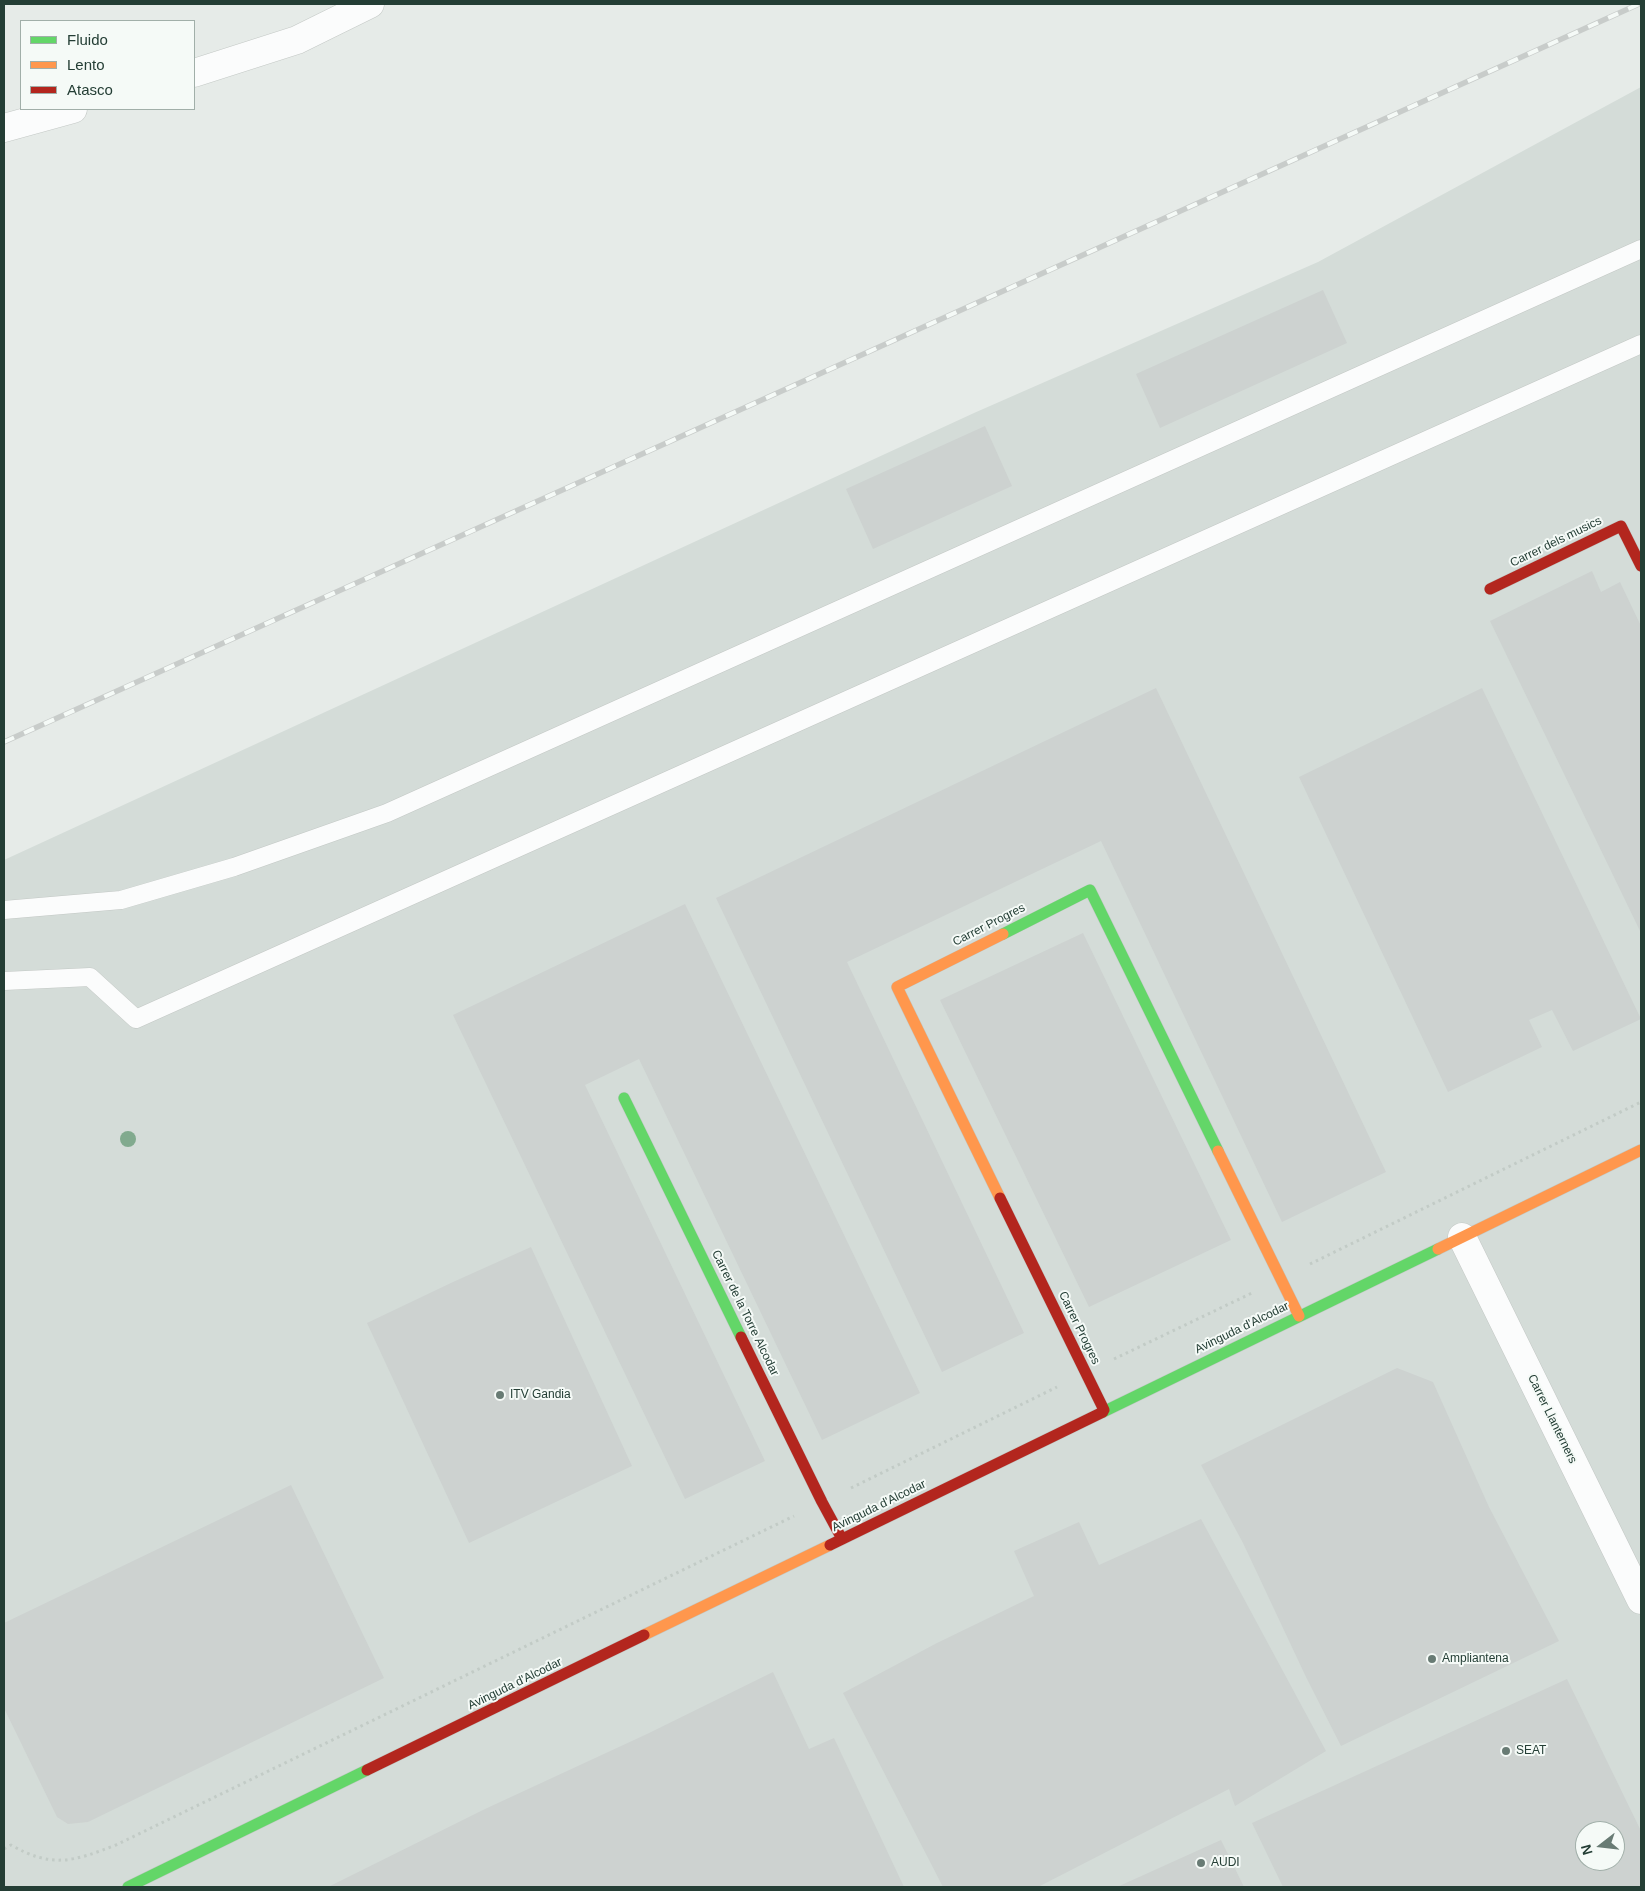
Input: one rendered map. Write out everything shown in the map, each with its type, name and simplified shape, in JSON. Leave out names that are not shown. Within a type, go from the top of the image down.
[{"type":"street","points":[[195,73],[297,40],[370,4]]},
{"type":"street","points":[[4,128],[69,110]]},
{"type":"street","name":"Carrer dels musics","points":[[1490,589],[1621,526],[1641,566]]},
{"type":"street","name":"Carrer Progres","points":[[1104,1410],[897,987],[1090,890],[1299,1316]]},
{"type":"street","name":"Carrer de la Torre Alcodar","points":[[624,1098],[822,1502],[842,1539]]},
{"type":"street","name":"Avinguda d'Alcodar","points":[[128,1887],[1641,1150]]},
{"type":"street","name":"Carrer Llanterners","points":[[1462,1237],[1641,1600]]},
{"type":"lane","points":[[4,910],[120,900],[234,867],[387,813],[1641,249]]},
{"type":"lane","points":[[4,981],[90,977],[136,1019],[1641,344]]},
{"type":"path","points":[[4,1849],[11,1845]]},
{"type":"shaded area","points":[[1641,87],[1641,1887],[4,1887],[4,860],[974,413],[1318,262]]},
{"type":"building","points":[[1323,290],[1347,343],[1160,428],[1136,374]]},
{"type":"building","points":[[985,426],[1012,486],[873,549],[846,489]]},
{"type":"building","points":[[1592,571],[1601,592],[1620,582],[1641,626],[1641,933],[1490,621]]},
{"type":"building","points":[[1156,688],[1386,1172],[1282,1222],[1101,841],[847,962],[1024,1333],[942,1372],[716,898]]},
{"type":"building","points":[[1482,688],[1641,1019],[1573,1051],[1552,1010],[1529,1020],[1542,1047],[1448,1092],[1299,777]]},
{"type":"building","points":[[685,904],[920,1393],[822,1440],[639,1059],[585,1085],[765,1461],[685,1499],[453,1015]]},
{"type":"building","points":[[1083,933],[1231,1240],[1089,1307],[940,1000]]},
{"type":"building","name":"ITV Gandia","points":[[531,1247],[632,1466],[469,1543],[367,1323]]},
{"type":"building","points":[[1397,1368],[1433,1382],[1489,1507],[1559,1641],[1341,1746],[1306,1677],[1243,1543],[1201,1465]]},
{"type":"building","points":[[291,1485],[384,1678],[88,1822],[68,1824],[57,1817],[4,1708],[4,1623]]},
{"type":"building","points":[[1201,1519],[1326,1751],[1235,1806],[1229,1789],[1038,1887],[943,1887],[843,1693],[937,1643],[1034,1596],[1014,1551],[1079,1522],[1099,1565]]},
{"type":"building","points":[[773,1672],[809,1749],[834,1738],[904,1887],[328,1887],[485,1809],[647,1734]]},
{"type":"building","name":"SEAT","points":[[1567,1679],[1641,1831],[1641,1887],[1283,1887],[1252,1823]]},
{"type":"building","name":"AUDI","points":[[1221,1840],[1244,1887],[1117,1887]]},
{"type":"railway","points":[[4,742],[1639,4]]},
{"type":"traffic: fast","points":[[1003,934],[1090,890],[1218,1151]]},
{"type":"traffic: fast","points":[[624,1098],[741,1337]]},
{"type":"traffic: fast","points":[[1103,1412],[1438,1249]]},
{"type":"traffic: fast","points":[[128,1887],[367,1770]]},
{"type":"traffic: slow","points":[[1000,1198],[897,987],[1003,934]]},
{"type":"traffic: slow","points":[[1438,1249],[1641,1150]]},
{"type":"traffic: slow","points":[[1218,1151],[1299,1316]]},
{"type":"traffic: slow","points":[[644,1635],[830,1545]]},
{"type":"traffic: jam","points":[[1490,589],[1621,526],[1641,566]]},
{"type":"traffic: jam","points":[[1000,1198],[1104,1410]]},
{"type":"traffic: jam","points":[[741,1337],[842,1539]]},
{"type":"traffic: jam","points":[[830,1545],[1103,1412]]},
{"type":"traffic: jam","points":[[367,1770],[644,1635]]},
{"type":"place","name":"ITV Gandia","points":[[500,1395]]},
{"type":"place","name":"Ampliantena","points":[[1432,1659]]},
{"type":"place","name":"SEAT","points":[[1506,1751]]},
{"type":"place","name":"AUDI","points":[[1201,1863]]}]
